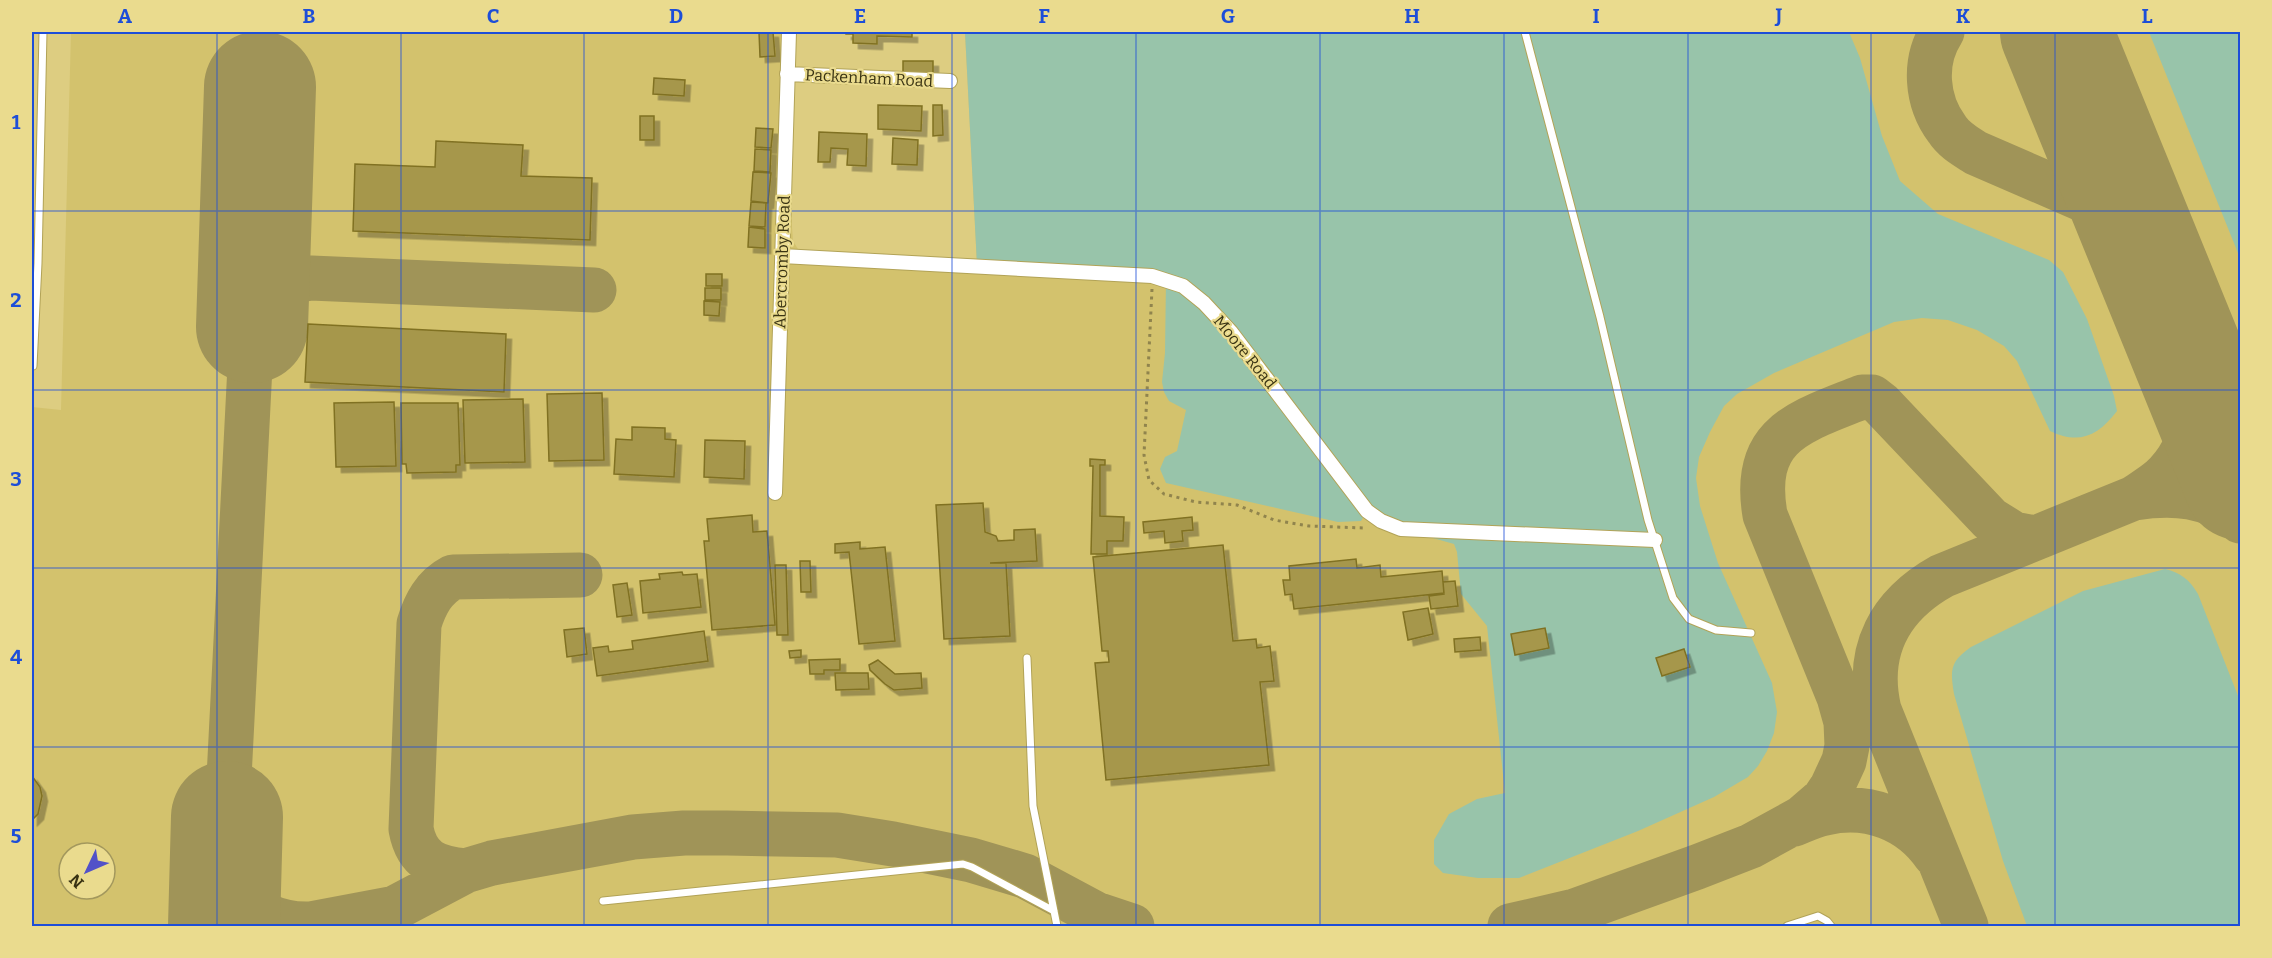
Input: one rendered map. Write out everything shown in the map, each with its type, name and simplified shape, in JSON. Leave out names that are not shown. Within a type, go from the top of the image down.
[{"type":"street","name":"Abercromby Road","points":[[775,493],[789,32]]},
{"type":"street","name":"Packenham Road","points":[[787,74],[950,81]]},
{"type":"street","name":"Moore Road","points":[[782,256],[1152,276],[1183,286],[1204,303],[1231,332],[1367,511],[1381,521],[1401,529],[1655,540]]},
{"type":"lane","points":[[33,366],[38,263],[43,32]]},
{"type":"lane","points":[[1524,32],[1600,316],[1655,540],[1673,598],[1689,619],[1716,630],[1751,633]]},
{"type":"lane","points":[[1028,658],[1033,806],[1057,927]]},
{"type":"lane","points":[[603,901],[963,864],[1054,911]]},
{"type":"lane","points":[[1787,927],[1818,916],[1827,921],[1831,927]]},
{"type":"path","points":[[1152,276],[1144,456],[1149,480],[1164,494],[1196,502],[1237,505],[1274,520],[1309,526],[1366,528]]},
{"type":"shaded area","points":[[71,32],[787,32],[792,227],[793,241],[798,249],[808,253],[977,264],[965,32],[2240,32],[2240,926],[32,926],[32,407],[61,410]]},
{"type":"green space","points":[[965,32],[1849,32],[1860,58],[1882,136],[1900,181],[1938,214],[2049,260],[2063,272],[2087,319],[2117,411],[2103,427],[2087,436],[2070,437],[2050,431],[2017,361],[2004,346],[1977,330],[1948,320],[1922,318],[1894,322],[1774,373],[1737,394],[1724,406],[1710,432],[1699,457],[1696,478],[1700,506],[1718,563],[1772,683],[1777,712],[1774,733],[1758,766],[1748,777],[1714,797],[1638,831],[1519,878],[1478,878],[1443,873],[1434,864],[1434,840],[1449,814],[1477,799],[1505,793],[1487,626],[1461,594],[1457,552],[1454,544],[1401,529],[1367,511],[1361,521],[1338,522],[1166,483],[1160,469],[1165,457],[1177,451],[1186,410],[1169,401],[1162,382],[1165,353],[1166,280],[977,265]]},
{"type":"green space","points":[[2149,32],[2240,32],[2240,258]]},
{"type":"green space","points":[[2165,569],[2184,577],[2198,594],[2240,701],[2240,926],[2027,926],[2003,861],[1954,694],[1953,667],[1959,657],[1971,647],[2083,591]]},
{"type":"building","points":[[759,32],[773,32],[775,56],[760,57]]},
{"type":"building","points":[[846,32],[912,32],[912,37],[877,36],[877,44],[853,43],[853,34],[846,34]]},
{"type":"building","points":[[903,61],[933,61],[933,74],[903,74]]},
{"type":"building","points":[[654,78],[685,80],[684,96],[653,94]]},
{"type":"building","points":[[878,105],[922,106],[921,131],[878,129]]},
{"type":"building","points":[[933,105],[942,105],[943,135],[933,136]]},
{"type":"building","points":[[640,116],[654,116],[654,140],[640,140]]},
{"type":"building","points":[[756,128],[773,129],[771,148],[755,147]]},
{"type":"building","points":[[819,132],[867,134],[866,166],[847,165],[848,149],[831,148],[830,162],[818,162]]},
{"type":"building","points":[[893,138],[918,140],[917,165],[892,164]]},
{"type":"building","points":[[436,141],[523,145],[521,176],[592,178],[590,240],[353,231],[355,164],[435,167]]},
{"type":"building","points":[[755,149],[771,150],[770,172],[754,171]]},
{"type":"building","points":[[753,172],[771,173],[768,203],[751,201]]},
{"type":"building","points":[[751,202],[766,203],[765,227],[749,226]]},
{"type":"building","points":[[749,227],[765,229],[765,248],[748,247]]},
{"type":"building","points":[[706,274],[722,274],[722,286],[706,286]]},
{"type":"building","points":[[705,288],[721,288],[721,300],[705,300]]},
{"type":"building","points":[[704,301],[720,302],[719,316],[704,315]]},
{"type":"building","points":[[308,324],[506,334],[504,392],[305,382]]},
{"type":"building","points":[[602,393],[604,460],[549,461],[547,394]]},
{"type":"building","points":[[523,399],[525,462],[465,463],[463,400]]},
{"type":"building","points":[[394,402],[396,466],[336,467],[334,403]]},
{"type":"building","points":[[401,403],[458,403],[460,465],[456,465],[456,472],[407,473],[406,464],[402,464]]},
{"type":"building","points":[[632,427],[665,428],[665,439],[676,440],[674,477],[614,474],[616,439],[632,440]]},
{"type":"building","points":[[705,440],[745,441],[744,479],[704,477]]},
{"type":"building","points":[[1090,459],[1105,460],[1105,465],[1100,465],[1100,516],[1124,517],[1123,541],[1107,541],[1107,554],[1091,554],[1093,466],[1090,466]]},
{"type":"building","points":[[983,503],[985,532],[996,536],[998,541],[1014,540],[1014,530],[1035,529],[1037,561],[990,563],[1006,563],[1010,636],[944,639],[936,505]]},
{"type":"building","points":[[752,515],[753,532],[767,531],[775,625],[712,630],[704,541],[709,541],[707,519]]},
{"type":"building","points":[[1192,517],[1193,530],[1182,531],[1183,541],[1165,543],[1164,531],[1144,533],[1143,522]]},
{"type":"building","points":[[860,542],[860,549],[885,547],[895,641],[859,644],[849,552],[835,553],[835,544]]},
{"type":"building","points":[[1223,545],[1233,641],[1256,639],[1257,648],[1270,646],[1274,681],[1260,682],[1269,765],[1106,780],[1095,663],[1109,662],[1108,651],[1102,651],[1093,557]]},
{"type":"building","points":[[1356,559],[1357,568],[1380,565],[1381,577],[1442,571],[1444,593],[1294,609],[1292,594],[1285,595],[1283,580],[1290,580],[1289,566]]},
{"type":"building","points":[[800,561],[810,561],[811,592],[801,592]]},
{"type":"building","points":[[775,565],[786,565],[788,635],[777,635]]},
{"type":"building","points":[[682,572],[683,575],[697,574],[701,607],[643,613],[640,581],[660,579],[659,574]]},
{"type":"building","points":[[1455,581],[1458,606],[1431,609],[1429,596],[1444,594],[1443,582]]},
{"type":"building","points":[[627,583],[632,615],[617,617],[613,585]]},
{"type":"building","points":[[1428,608],[1433,634],[1408,640],[1403,612]]},
{"type":"building","points":[[584,628],[587,654],[567,657],[564,630]]},
{"type":"building","points":[[1545,628],[1549,648],[1515,655],[1511,634]]},
{"type":"building","points":[[704,631],[708,661],[597,676],[593,648],[608,646],[609,652],[633,649],[632,641]]},
{"type":"building","points":[[1480,637],[1481,650],[1455,652],[1454,639]]},
{"type":"building","points":[[1684,649],[1690,667],[1662,676],[1656,658]]},
{"type":"building","points":[[801,650],[801,657],[790,658],[789,651]]},
{"type":"building","points":[[840,659],[840,670],[824,670],[824,674],[810,674],[809,660]]},
{"type":"building","points":[[878,660],[895,674],[921,673],[922,688],[894,690],[870,670],[869,665]]},
{"type":"building","points":[[835,673],[868,673],[869,689],[836,690]]},
{"type":"building","points":[[32,776],[40,787],[42,796],[38,814],[32,820]]},
{"type":"taxiway","points":[[1942,32],[1932,55],[1931,94],[1940,118],[1953,136],[1976,153],[2096,205],[2126,224],[2142,239]]},
{"type":"taxiway","points":[[2087,32],[2094,44],[2098,60],[2111,162]]},
{"type":"taxiway","points":[[594,290],[311,278],[281,287],[273,292],[261,307],[252,327],[227,817],[231,858],[243,893],[254,906],[268,916],[286,922],[310,924],[395,908],[465,871],[492,863],[633,837],[684,833],[837,835],[971,860],[1025,876],[1096,914],[1132,926]]},
{"type":"taxiway","points":[[1966,926],[1879,710],[1876,688],[1879,649],[1886,631],[1908,601],[1942,576],[2134,498],[2161,479],[2174,465],[2190,434],[2194,400],[2186,347]]},
{"type":"taxiway","points":[[1510,926],[1575,911],[1751,846],[1802,818],[1824,799],[1832,787],[1844,761],[1847,746],[1846,722],[1839,697],[1765,515],[1763,487],[1766,465],[1773,448],[1785,435],[1819,414],[1862,397],[1872,397],[1990,519],[2014,534],[2034,538]]},
{"type":"taxiway","points":[[2134,498],[2163,495],[2190,497],[2216,505],[2240,521]]},
{"type":"taxiway","points":[[465,871],[445,868],[429,861],[418,849],[411,829],[421,617],[435,591],[453,577],[580,575]]},
{"type":"taxiway","points":[[1794,824],[1817,815],[1841,810],[1872,812],[1901,823],[1925,842],[1935,855]]},
{"type":"runway","points":[[2056,32],[2240,484]]},
{"type":"runway","points":[[252,327],[260,87]]},
{"type":"runway","points":[[224,926],[227,817]]}]
